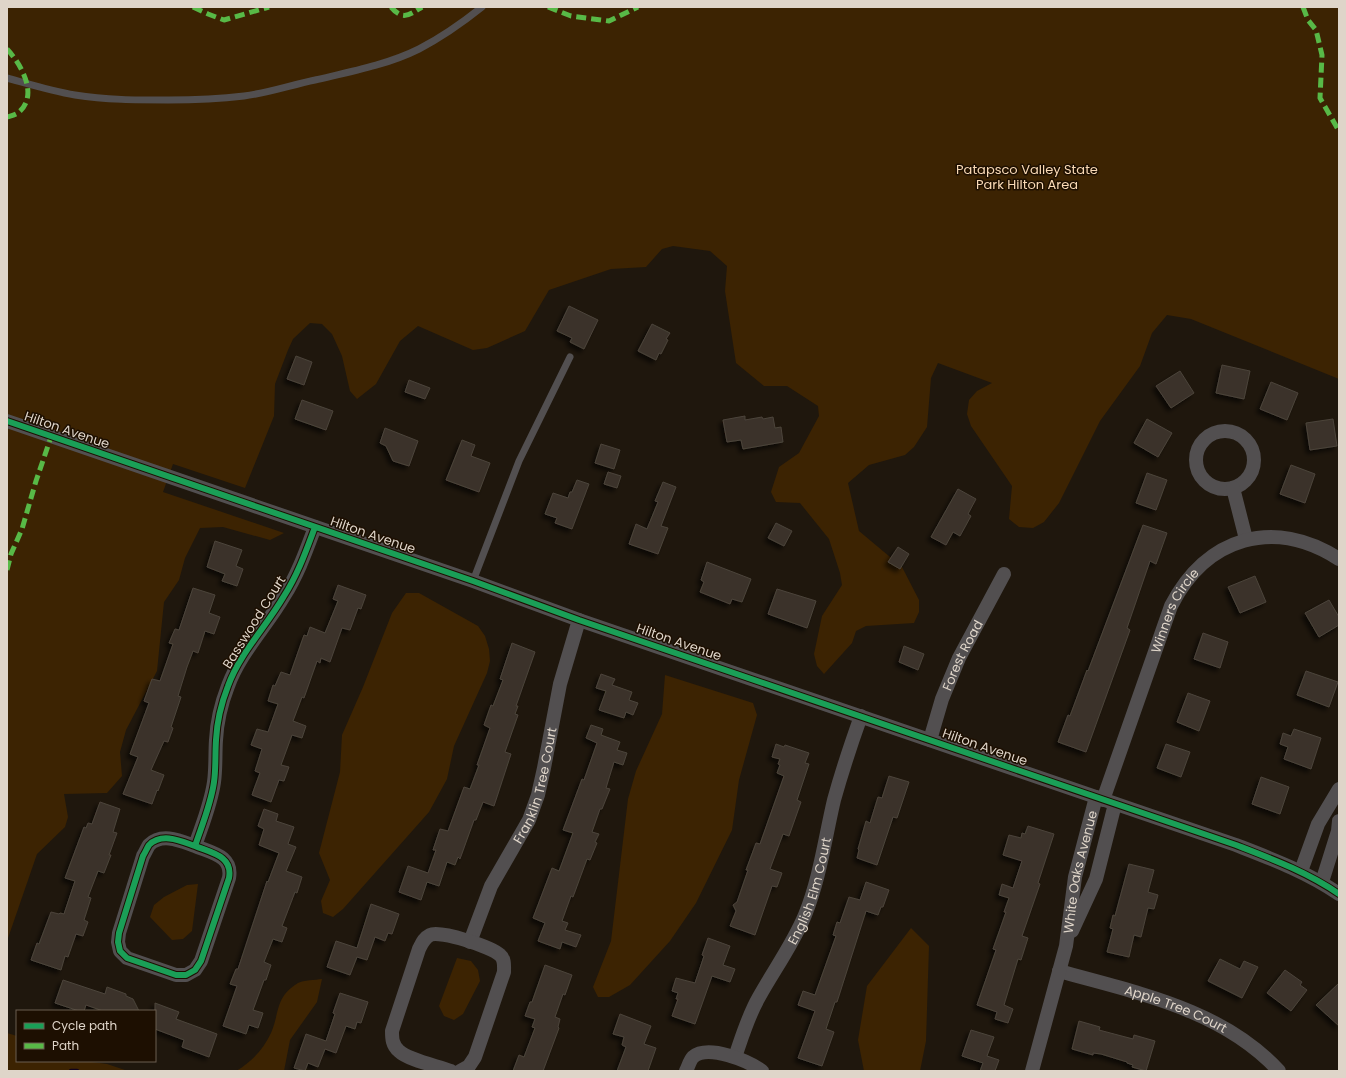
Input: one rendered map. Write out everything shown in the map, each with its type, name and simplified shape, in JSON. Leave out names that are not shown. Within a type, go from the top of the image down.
[{"type":"street","name":"Hilton Avenue","points":[[7,421],[473,581],[579,620],[1236,845],[1301,871],[1322,882],[1339,894]]},
{"type":"street","points":[[1217,432],[1227,432],[1241,437],[1253,452],[1254,462],[1249,477],[1242,484],[1233,488],[1224,489],[1210,485],[1200,475],[1197,466],[1197,452],[1202,443],[1208,436],[1217,432]]},
{"type":"street","points":[[1233,488],[1246,539]]},
{"type":"street","name":"Basswood Court","points":[[195,846],[210,802],[214,783],[216,738],[220,710],[228,685],[250,644],[284,598],[294,579],[315,527]]},
{"type":"street","name":"Winners Circle","points":[[1104,801],[1168,613],[1177,594],[1188,578],[1202,564],[1222,550],[1246,539],[1260,537],[1288,538],[1314,545],[1339,559]]},
{"type":"street","name":"Forest Road","points":[[930,740],[942,699],[959,658],[1004,574]]},
{"type":"street","name":"Franklin Tree Court","points":[[470,942],[491,886],[529,820],[538,795],[560,684],[579,620]]},
{"type":"street","name":"English Elm Court","points":[[735,1057],[748,1019],[758,998],[793,940],[805,915],[814,888],[840,778],[861,716]]},
{"type":"street","points":[[1301,871],[1318,824],[1339,789]]},
{"type":"street","name":"White Oaks Avenue","points":[[1066,946],[1096,879],[1104,801]]},
{"type":"street","name":"White Oaks Avenue","points":[[1032,1071],[1066,946],[1075,877],[1104,801]]},
{"type":"street","points":[[1322,882],[1338,830],[1339,821]]},
{"type":"street","points":[[158,838],[174,839],[195,846],[219,855],[227,862],[231,871],[198,966],[195,970],[186,975],[176,975],[127,958],[120,951],[118,942],[119,933],[143,856],[149,845],[158,838]]},
{"type":"street","points":[[452,1071],[405,1055],[398,1050],[392,1041],[392,1031],[419,949],[424,940],[431,934],[441,934],[492,950],[501,955],[505,963],[504,972],[475,1057],[469,1066],[460,1071]]},
{"type":"street","name":"Apple Tree Court","points":[[1059,971],[1166,1002],[1218,1023],[1266,1056],[1279,1071]]},
{"type":"street","points":[[686,1071],[693,1058],[700,1053],[713,1053],[735,1057],[762,1071]]},
{"type":"lane","points":[[7,78],[74,94],[103,98],[182,100],[218,99],[245,96],[348,72],[417,50],[459,25],[482,7]]},
{"type":"lane","points":[[473,581],[519,461],[570,357]]},
{"type":"green space","name":"Patapsco Valley State Park Hilton Area","points":[[7,7],[1339,7],[1339,379],[1191,319],[1167,315],[1152,333],[1140,366],[1100,421],[1059,503],[1044,522],[1033,528],[1019,527],[1009,519],[1012,486],[971,426],[967,414],[969,400],[977,391],[992,383],[938,363],[931,378],[927,427],[914,447],[905,455],[869,465],[848,483],[859,531],[902,567],[919,600],[919,612],[914,623],[866,626],[856,631],[852,643],[824,674],[817,666],[814,654],[822,616],[842,585],[840,573],[829,539],[800,503],[776,502],[771,492],[779,467],[799,453],[819,416],[818,406],[787,386],[764,386],[736,363],[725,291],[727,266],[710,251],[673,246],[662,249],[646,267],[611,269],[549,290],[525,331],[487,348],[473,350],[418,326],[400,341],[376,384],[357,399],[350,391],[342,356],[332,334],[322,324],[310,323],[293,339],[288,350],[275,384],[274,416],[245,488],[173,464],[163,492],[284,533],[270,540],[223,527],[200,528],[185,558],[179,580],[164,602],[157,671],[126,730],[120,752],[122,776],[107,793],[64,794],[68,817],[65,827],[37,854],[7,941]]},
{"type":"green space","points":[[406,593],[419,593],[478,626],[485,636],[489,649],[490,661],[487,673],[454,746],[447,779],[429,812],[343,909],[333,917],[323,913],[321,901],[330,880],[319,853],[340,772],[342,735],[363,687],[392,613]]},
{"type":"green space","points":[[665,675],[753,703],[757,715],[739,780],[732,830],[696,903],[670,941],[630,985],[609,997],[598,997],[593,987],[611,941],[628,799],[636,771],[662,714]]},
{"type":"green space","points":[[198,884],[192,931],[183,939],[172,940],[150,917],[154,905],[164,897],[187,885]]},
{"type":"green space","points":[[911,928],[929,946],[926,1041],[920,1071],[864,1071],[858,1040],[867,986]]},
{"type":"green space","points":[[457,958],[471,961],[478,970],[480,981],[463,1014],[454,1020],[444,1016],[439,1006]]},
{"type":"green space","points":[[322,979],[317,1002],[290,1040],[284,1071],[236,1071],[252,1060],[264,1045],[271,1033],[279,1005],[285,994],[298,983]]},
{"type":"green space","points":[[7,1033],[16,1036],[16,1062],[92,1062],[107,1064],[128,1071],[7,1071]]},
{"type":"building","points":[[569,306],[598,320],[584,349],[570,342],[572,338],[557,331]]},
{"type":"building","points":[[652,324],[670,333],[666,339],[668,340],[661,354],[659,353],[656,360],[638,351]]},
{"type":"building","points":[[296,356],[312,362],[304,385],[287,379]]},
{"type":"building","points":[[1222,365],[1250,371],[1244,399],[1216,393]]},
{"type":"building","points":[[1180,371],[1194,393],[1171,408],[1156,386]]},
{"type":"building","points":[[409,380],[430,388],[425,399],[405,392]]},
{"type":"building","points":[[1271,382],[1298,393],[1287,420],[1260,409]]},
{"type":"building","points":[[302,400],[333,411],[326,430],[295,419]]},
{"type":"building","points":[[745,416],[745,420],[773,417],[775,428],[781,427],[783,442],[743,449],[741,440],[727,442],[723,420]]},
{"type":"building","points":[[1147,419],[1172,433],[1158,457],[1134,443]]},
{"type":"building","points":[[1333,419],[1337,446],[1310,450],[1306,423]]},
{"type":"building","points":[[385,428],[418,441],[409,466],[393,461],[386,446],[380,443]]},
{"type":"building","points":[[462,440],[475,445],[471,456],[490,463],[479,492],[446,480]]},
{"type":"building","points":[[601,444],[620,450],[614,469],[595,463]]},
{"type":"building","points":[[1291,465],[1315,474],[1305,503],[1280,494]]},
{"type":"building","points":[[608,472],[621,476],[617,488],[604,484]]},
{"type":"building","points":[[1147,473],[1167,480],[1156,510],[1136,503]]},
{"type":"building","points":[[577,480],[589,484],[572,529],[555,523],[557,518],[545,514],[553,493],[568,498]]},
{"type":"building","points":[[663,482],[676,487],[661,526],[668,528],[658,554],[629,544],[636,524],[647,529],[658,502],[655,501]]},
{"type":"building","points":[[958,489],[976,499],[968,514],[971,516],[960,536],[953,532],[946,545],[931,537]]},
{"type":"building","points":[[776,523],[792,531],[784,546],[768,538]]},
{"type":"building","points":[[1143,525],[1167,533],[1156,564],[1150,561],[1127,628],[1130,630],[1086,752],[1058,742],[1068,715],[1070,716],[1087,670],[1088,671]]},
{"type":"building","points":[[215,541],[242,550],[236,566],[243,569],[237,586],[222,581],[225,574],[207,567]]},
{"type":"building","points":[[898,547],[909,554],[900,569],[888,562]]},
{"type":"building","points":[[707,562],[751,579],[742,602],[732,599],[730,604],[700,592],[704,582],[701,580]]},
{"type":"building","points":[[1255,576],[1266,602],[1240,613],[1228,587]]},
{"type":"building","points":[[338,585],[366,595],[361,609],[358,608],[350,630],[342,628],[330,662],[321,658],[320,663],[317,661],[304,698],[302,697],[293,721],[306,726],[302,738],[292,735],[281,765],[289,767],[284,781],[279,780],[271,802],[252,795],[260,773],[255,771],[262,749],[251,745],[257,729],[268,732],[278,704],[268,701],[273,685],[275,686],[281,672],[290,675],[304,635],[307,636],[310,627],[325,633],[338,601],[333,599]]},
{"type":"building","points":[[193,588],[215,595],[209,613],[220,617],[214,634],[205,631],[198,653],[193,651],[187,667],[178,696],[181,697],[171,727],[173,728],[168,742],[164,741],[151,770],[164,775],[152,804],[123,794],[138,757],[130,754],[149,703],[144,701],[152,679],[160,681],[173,644],[169,643],[175,629],[179,630]]},
{"type":"building","points":[[777,589],[816,601],[807,628],[768,614]]},
{"type":"building","points":[[1329,600],[1339,617],[1339,625],[1319,637],[1305,613]]},
{"type":"building","points":[[1203,633],[1228,642],[1220,668],[1194,659]]},
{"type":"building","points":[[512,643],[535,652],[516,706],[518,706],[515,714],[518,715],[505,752],[511,754],[494,806],[483,802],[476,820],[474,820],[460,859],[458,857],[455,865],[447,862],[439,886],[427,882],[421,900],[399,892],[408,866],[428,873],[436,850],[433,850],[440,829],[448,831],[464,787],[470,789],[490,728],[484,725],[491,705],[493,706],[503,680],[500,679]]},
{"type":"building","points":[[904,646],[924,654],[918,670],[899,662]]},
{"type":"building","points":[[1306,671],[1338,682],[1329,707],[1297,695]]},
{"type":"building","points":[[601,674],[615,679],[612,685],[632,692],[629,700],[638,703],[633,715],[626,712],[624,718],[599,710],[606,691],[596,688]]},
{"type":"building","points":[[1188,693],[1210,701],[1199,731],[1177,722]]},
{"type":"building","points":[[591,725],[603,729],[601,735],[620,742],[617,750],[627,753],[623,765],[614,762],[606,788],[610,789],[602,809],[600,809],[592,832],[599,834],[595,842],[597,843],[590,860],[587,859],[573,897],[571,896],[562,921],[568,923],[565,930],[581,935],[576,947],[562,942],[560,949],[538,941],[545,923],[533,918],[552,868],[559,871],[573,833],[563,830],[582,779],[584,780],[597,743],[586,738]]},
{"type":"building","points":[[1294,729],[1321,738],[1311,769],[1284,759],[1288,747],[1280,744],[1283,733],[1291,736]]},
{"type":"building","points":[[776,744],[784,747],[785,745],[809,753],[805,763],[809,764],[797,800],[801,802],[789,836],[783,834],[770,869],[782,873],[777,887],[772,886],[755,935],[730,926],[736,911],[733,905],[737,902],[748,870],[746,870],[756,843],[760,844],[784,776],[777,773],[780,765],[778,764],[780,759],[772,757]]},
{"type":"building","points":[[1166,744],[1190,752],[1181,777],[1157,768]]},
{"type":"building","points":[[889,776],[909,782],[897,818],[893,817],[877,865],[857,858],[858,849],[866,821],[870,823],[878,797],[882,798]]},
{"type":"building","points":[[1261,777],[1289,787],[1280,814],[1252,804]]},
{"type":"building","points":[[100,802],[120,809],[113,832],[117,833],[104,873],[98,871],[88,897],[91,898],[84,920],[88,922],[83,936],[76,934],[68,957],[65,956],[61,970],[31,960],[37,943],[39,944],[51,912],[64,914],[75,881],[65,878],[84,827],[86,828],[88,823],[92,824]]},
{"type":"building","points":[[264,809],[278,814],[276,821],[294,827],[288,844],[296,847],[286,871],[302,877],[297,893],[295,892],[282,926],[287,928],[282,942],[273,939],[264,962],[271,965],[253,1010],[263,1013],[258,1028],[249,1025],[246,1034],[223,1026],[237,986],[230,984],[236,969],[238,969],[267,881],[268,882],[279,853],[259,845],[264,829],[258,826]]},
{"type":"building","points":[[1028,826],[1054,834],[1038,883],[1040,884],[1022,936],[1028,938],[1021,960],[1018,959],[1004,1005],[1013,1009],[1008,1023],[995,1019],[997,1012],[977,1005],[996,950],[993,949],[1006,912],[1004,912],[1009,898],[999,895],[1002,884],[1013,888],[1022,861],[1003,855],[1009,835],[1021,838],[1022,833],[1025,834]]},
{"type":"building","points":[[1129,864],[1154,870],[1148,892],[1158,895],[1154,909],[1148,908],[1141,937],[1134,935],[1129,957],[1107,952],[1113,929],[1110,928],[1113,915],[1115,916]]},
{"type":"building","points":[[866,882],[889,890],[883,907],[881,907],[878,915],[866,911],[837,1002],[835,1002],[826,1029],[834,1032],[822,1066],[798,1058],[815,1011],[798,1005],[803,991],[815,995],[836,936],[833,935],[837,922],[840,923],[849,897],[860,900]]},
{"type":"building","points":[[371,904],[399,914],[392,934],[388,933],[385,941],[375,937],[367,960],[357,957],[350,975],[327,967],[336,941],[357,948]]},
{"type":"building","points":[[708,938],[730,946],[723,965],[735,969],[730,982],[712,976],[695,1024],[672,1016],[678,999],[676,999],[678,993],[672,991],[676,978],[695,983]]},
{"type":"building","points":[[1220,959],[1240,969],[1244,961],[1258,967],[1242,998],[1208,981]]},
{"type":"building","points":[[545,965],[572,975],[565,995],[563,994],[555,1017],[560,1019],[559,1028],[543,1071],[513,1071],[519,1055],[524,1057],[535,1028],[532,1027],[535,1019],[525,1016],[530,1002],[532,1002]]},
{"type":"building","points":[[1285,970],[1302,982],[1300,985],[1307,990],[1291,1011],[1267,993]]},
{"type":"building","points":[[63,980],[105,994],[107,987],[126,994],[126,996],[133,999],[138,1010],[100,1010],[86,1005],[84,1010],[76,1010],[55,1003]]},
{"type":"building","points":[[1339,983],[1339,1026],[1316,1005]]},
{"type":"building","points":[[340,993],[368,1002],[361,1023],[357,1022],[355,1029],[346,1026],[336,1053],[325,1049],[318,1067],[308,1063],[305,1071],[294,1068],[306,1034],[326,1041]]},
{"type":"building","points":[[155,1003],[179,1012],[176,1019],[217,1034],[209,1057],[182,1047],[184,1040],[156,1029]]},
{"type":"building","points":[[620,1014],[651,1026],[644,1044],[656,1048],[648,1071],[617,1071],[626,1047],[622,1045],[624,1037],[613,1034]]},
{"type":"building","points":[[1079,1021],[1100,1027],[1099,1030],[1133,1039],[1134,1035],[1155,1041],[1146,1071],[1132,1067],[1133,1065],[1127,1062],[1101,1054],[1093,1053],[1093,1055],[1072,1049]]},
{"type":"building","points":[[971,1030],[994,1037],[987,1056],[999,1060],[995,1071],[980,1071],[983,1063],[962,1056]]},
{"type":"waterway","points":[[71,1071],[77,1071]]},
{"type":"marked path","points":[[193,7],[224,20],[269,7]]},
{"type":"marked path","points":[[391,7],[399,14],[403,15],[410,14],[422,7]]},
{"type":"marked path","points":[[548,7],[571,16],[609,21],[638,7]]},
{"type":"marked path","points":[[1303,7],[1308,20],[1316,30],[1322,55],[1320,98],[1339,131]]},
{"type":"marked path","points":[[7,49],[18,63],[26,80],[28,89],[28,97],[25,105],[18,113],[7,117]]},
{"type":"marked path","points":[[7,570],[11,554],[22,529],[51,437]]},
{"type":"cycle path","points":[[7,421],[473,581],[579,620],[1236,845],[1302,873],[1339,894]]},
{"type":"cycle path","points":[[195,846],[178,840],[166,838],[154,841],[148,846],[143,856],[119,933],[118,942],[120,951],[127,958],[176,975],[186,975],[195,970],[201,961],[229,878],[228,865],[220,856],[195,846],[213,790],[218,719],[221,706],[239,662],[289,588],[315,527]]}]
